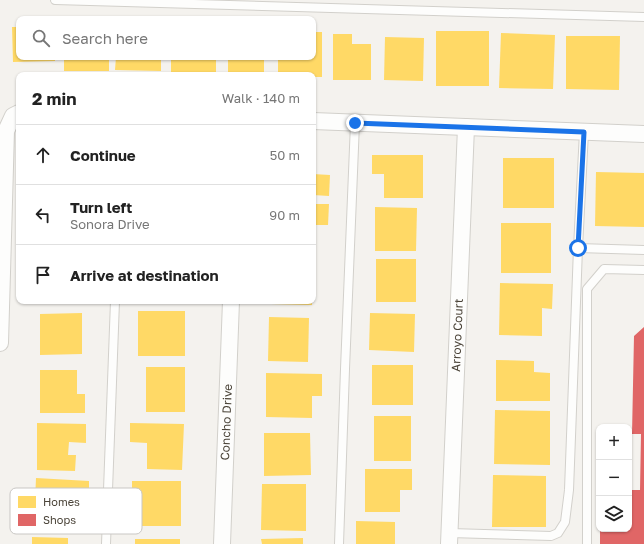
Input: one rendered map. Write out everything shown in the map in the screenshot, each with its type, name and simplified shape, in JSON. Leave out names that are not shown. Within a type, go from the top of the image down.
[{"type":"street","points":[[0,343],[6,131],[16,115]]},
{"type":"street","points":[[316,121],[644,134]]},
{"type":"street","name":"Arroyo Court","points":[[450,539],[466,127]]},
{"type":"street","name":"Concho Drive","points":[[222,544],[231,304]]},
{"type":"lane","points":[[55,0],[529,15],[644,17]]},
{"type":"lane","points":[[339,544],[355,123]]},
{"type":"lane","points":[[450,539],[551,536],[558,533],[565,522],[569,490],[584,132]]},
{"type":"lane","points":[[578,248],[644,250]]},
{"type":"lane","points":[[587,544],[587,289],[604,269],[644,270]]},
{"type":"lane","points":[[108,488],[115,304]]},
{"type":"lane","points":[[106,534],[106,544]]},
{"type":"building: Homes","points":[[12,27],[16,27],[16,60],[55,60],[55,61],[13,62]]},
{"type":"building: Homes","points":[[436,31],[489,31],[489,86],[436,86]]},
{"type":"building: Homes","points":[[316,32],[322,32],[322,77],[316,77],[316,72],[278,72],[278,60],[316,60]]},
{"type":"building: Homes","points":[[501,33],[555,35],[553,89],[499,88]]},
{"type":"building: Homes","points":[[333,34],[352,34],[352,44],[371,44],[371,80],[333,80]]},
{"type":"building: Homes","points":[[566,36],[620,36],[619,90],[566,89]]},
{"type":"building: Homes","points":[[385,37],[424,38],[423,81],[384,80]]},
{"type":"building: Homes","points":[[64,60],[109,60],[109,71],[64,71]]},
{"type":"building: Homes","points":[[116,60],[161,60],[161,71],[115,70]]},
{"type":"building: Homes","points":[[171,60],[216,60],[216,72],[171,72]]},
{"type":"building: Homes","points":[[228,60],[264,60],[264,72],[228,72]]},
{"type":"building: Homes","points":[[372,155],[423,155],[423,198],[384,198],[384,174],[372,174]]},
{"type":"building: Homes","points":[[503,158],[554,158],[554,208],[503,208]]},
{"type":"building: Homes","points":[[596,172],[644,173],[644,227],[595,226]]},
{"type":"building: Homes","points":[[316,174],[330,175],[329,196],[316,195]]},
{"type":"building: Homes","points":[[316,204],[329,204],[328,225],[316,225]]},
{"type":"building: Homes","points":[[375,207],[417,208],[416,251],[375,251]]},
{"type":"building: Homes","points":[[501,223],[551,223],[551,273],[501,273]]},
{"type":"building: Homes","points":[[376,259],[416,259],[416,302],[376,302]]},
{"type":"building: Homes","points":[[500,283],[553,284],[552,309],[542,308],[542,336],[499,335]]},
{"type":"building: Homes","points":[[271,304],[312,304],[312,305]]},
{"type":"building: Homes","points":[[138,311],[185,311],[185,356],[138,356]]},
{"type":"building: Homes","points":[[82,313],[82,354],[40,355],[40,314]]},
{"type":"building: Homes","points":[[370,313],[415,314],[414,352],[369,350]]},
{"type":"building: Homes","points":[[269,317],[309,318],[308,362],[268,361]]},
{"type":"building: Homes","points":[[496,360],[534,361],[534,372],[550,373],[550,401],[496,401]]},
{"type":"building: Homes","points":[[372,365],[413,365],[413,405],[372,405]]},
{"type":"building: Homes","points":[[146,367],[185,367],[185,412],[146,412]]},
{"type":"building: Homes","points":[[40,370],[77,370],[77,394],[85,394],[85,413],[40,413]]},
{"type":"building: Homes","points":[[266,373],[322,374],[322,396],[312,396],[312,418],[266,417]]},
{"type":"building: Homes","points":[[495,410],[550,411],[550,465],[494,464]]},
{"type":"building: Homes","points":[[374,416],[411,416],[411,461],[374,461]]},
{"type":"building: Homes","points":[[37,423],[86,424],[86,443],[69,442],[68,455],[76,455],[75,471],[37,470]]},
{"type":"building: Homes","points":[[130,423],[184,424],[182,470],[147,469],[147,443],[130,442]]},
{"type":"building: Homes","points":[[264,433],[310,433],[311,475],[264,476]]},
{"type":"building: Homes","points":[[365,469],[412,469],[412,490],[400,490],[400,512],[365,512]]},
{"type":"building: Homes","points":[[493,475],[546,476],[546,527],[492,527]]},
{"type":"building: Homes","points":[[36,478],[89,481],[89,488],[36,488]]},
{"type":"building: Homes","points":[[132,481],[181,481],[181,526],[142,526],[142,488],[132,488]]},
{"type":"building: Homes","points":[[262,484],[306,484],[306,531],[261,530]]},
{"type":"building: Homes","points":[[356,521],[395,522],[395,544],[356,544]]},
{"type":"building: Homes","points":[[32,537],[68,538],[68,544],[32,544]]},
{"type":"building: Homes","points":[[303,538],[303,544],[262,544],[261,539]]},
{"type":"building: Homes","points":[[135,539],[180,539],[180,544],[135,544]]},
{"type":"building: Shops","points":[[644,327],[644,544],[600,544],[600,532],[632,532],[632,490],[640,490],[641,434],[632,434],[634,336]]},
{"type":"route","points":[[355,123],[584,132],[578,248]]}]
